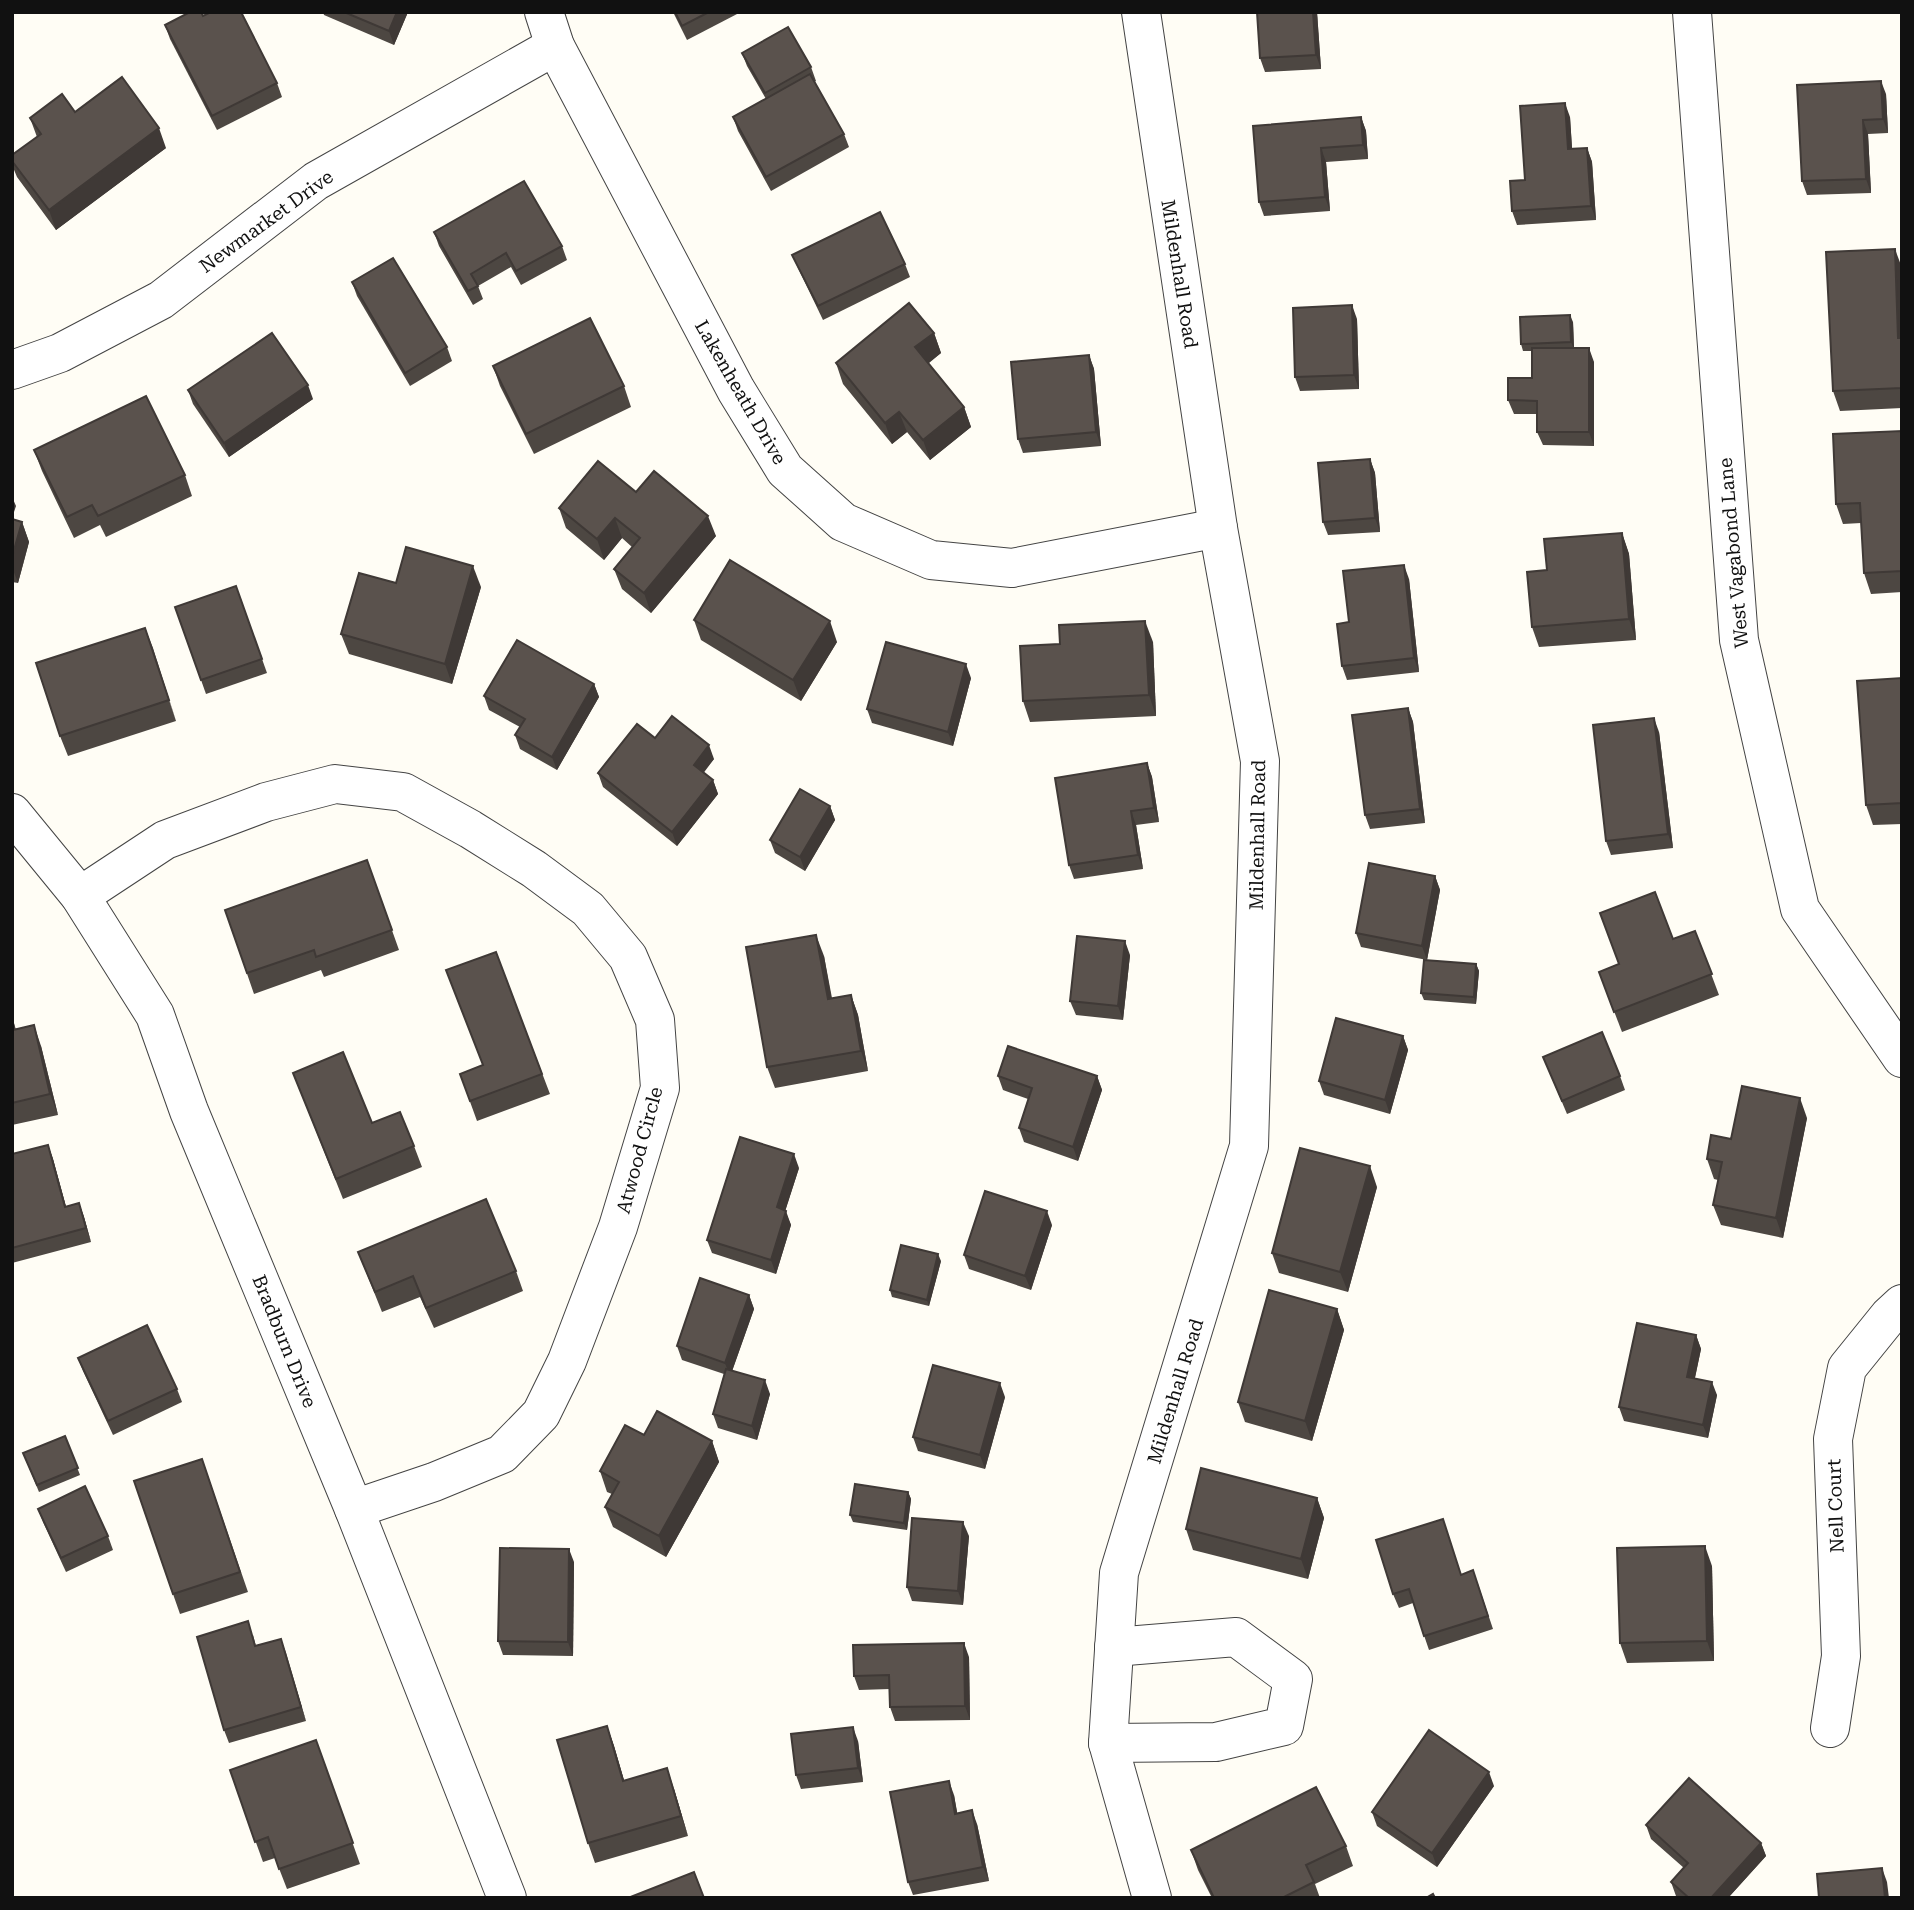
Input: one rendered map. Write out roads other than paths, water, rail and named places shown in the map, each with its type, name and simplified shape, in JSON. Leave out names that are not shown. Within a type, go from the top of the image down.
[{"type":"street","name":"Mildenhall Road","points":[[1141,12],[1218,528],[1260,761],[1249,1146],[1119,1573],[1108,1742],[1152,1898]]},
{"type":"street","name":"West Vagabond Lane","points":[[1692,12],[1739,640],[1800,909],[1902,1058]]},
{"type":"street","name":"Lakenheath Drive","points":[[550,29],[743,402],[785,470],[843,522],[931,560],[1012,568],[1218,528]]},
{"type":"street","name":"Newmarket Drive","points":[[12,370],[60,353],[161,300],[316,181],[550,29]]},
{"type":"street","name":"Atwood Circle","points":[[80,896],[165,840],[266,802],[335,784],[403,792],[470,829],[534,869],[588,909],[628,957],[654,1020],[660,1088],[618,1227],[567,1361],[541,1414],[502,1454],[433,1482],[354,1509]]},
{"type":"street","name":"Bradburn Drive","points":[[12,813],[80,896],[155,1015],[189,1111],[354,1509],[507,1898]]},
{"type":"street","name":"Nell Court","points":[[1830,1728],[1841,1656],[1833,1439],[1847,1367],[1902,1304]]},
{"type":"street","points":[[1108,1742],[1216,1742],[1284,1726],[1293,1679],[1236,1637],[1114,1647]]}]
